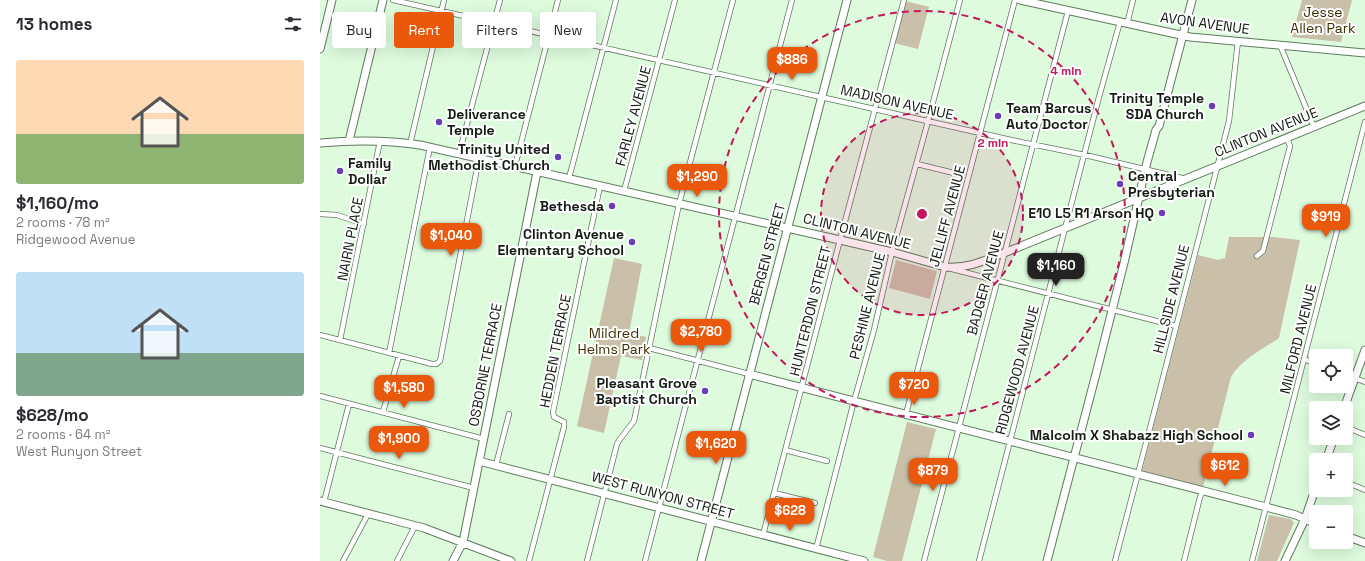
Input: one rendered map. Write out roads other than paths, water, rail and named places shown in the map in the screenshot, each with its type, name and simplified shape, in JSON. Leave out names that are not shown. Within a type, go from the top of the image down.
[{"type":"street","points":[[320,49],[332,0]]},
{"type":"street","points":[[349,141],[383,0]]},
{"type":"street","name":"MADISON AVENUE","points":[[393,0],[462,15]]},
{"type":"street","points":[[410,144],[444,0]]},
{"type":"street","points":[[497,12],[500,0]]},
{"type":"street","points":[[555,12],[558,0]]},
{"type":"street","points":[[569,178],[616,0]]},
{"type":"street","name":"FARLEY AVENUE","points":[[624,191],[675,0]]},
{"type":"street","points":[[587,561],[617,444],[634,421],[679,204],[733,0]]},
{"type":"street","points":[[645,561],[792,0]]},
{"type":"street","name":"BERGEN STREET","points":[[701,561],[847,0]]},
{"type":"street","name":"HUNTERDON STREET","points":[[763,535],[904,0]]},
{"type":"street","name":"PESHINE AVENUE","points":[[816,549],[874,330],[892,252],[917,164],[960,0]]},
{"type":"street","name":"JELLIFF AVENUE","points":[[906,414],[1015,0]]},
{"type":"street","name":"AVON AVENUE","points":[[1020,0],[1180,36],[1365,53]]},
{"type":"street","name":"RIDGEWOOD AVENUE","points":[[980,561],[1099,97],[1133,0]]},
{"type":"street","points":[[1180,36],[1188,0]]},
{"type":"street","points":[[1047,561],[1112,310],[1156,130],[1155,126],[1180,36],[1192,0]]},
{"type":"street","name":"BADGER AVENUE","points":[[924,561],[1068,10]]},
{"type":"street","name":"HILLSIDE AVENUE","points":[[1115,561],[1230,114],[1238,41]]},
{"type":"street","name":"MADISON AVENUE","points":[[596,45],[1186,179]]},
{"type":"street","points":[[1280,45],[1314,127]]},
{"type":"street","points":[[459,154],[487,48]]},
{"type":"street","points":[[515,166],[546,48]]},
{"type":"street","name":"CLINTON AVENUE","points":[[320,143],[380,141],[430,147],[892,252],[945,267],[966,267],[1004,253],[1365,106]]},
{"type":"street","name":"MILFORD AVENUE","points":[[1252,561],[1365,122]]},
{"type":"street","points":[[1257,256],[1263,251],[1290,146],[1287,138]]},
{"type":"street","name":"NAIRN PLACE","points":[[340,340],[380,141]]},
{"type":"street","points":[[389,353],[430,147]]},
{"type":"street","points":[[320,335],[432,364],[440,361],[479,158]]},
{"type":"street","points":[[917,164],[958,174]]},
{"type":"street","name":"OSBORNE TERRACE","points":[[453,561],[463,542],[537,172]]},
{"type":"street","name":"HEDDEN TERRACE","points":[[529,561],[564,425],[563,420],[554,417],[553,412],[600,186]]},
{"type":"street","points":[[320,214],[337,215],[364,224]]},
{"type":"street","points":[[945,267],[1176,326]]},
{"type":"street","points":[[649,348],[1266,507],[1296,515],[1309,521]]},
{"type":"street","points":[[1347,401],[1365,350]]},
{"type":"street","points":[[383,412],[400,356]]},
{"type":"street","points":[[1304,359],[1309,361]]},
{"type":"street","points":[[1355,378],[1365,382]]},
{"type":"street","points":[[320,396],[484,439]]},
{"type":"street","points":[[349,404],[337,453],[322,502],[416,526],[463,542],[511,561]]},
{"type":"street","points":[[496,465],[509,414]]},
{"type":"street","points":[[1353,430],[1365,435]]},
{"type":"street","points":[[320,448],[474,488]]},
{"type":"street","points":[[785,450],[827,461]]},
{"type":"street","name":"WEST RUNYON STREET","points":[[479,461],[864,561]]},
{"type":"street","points":[[1353,485],[1365,490]]},
{"type":"street","points":[[1184,561],[1200,497],[1203,491]]},
{"type":"street","points":[[774,493],[815,503]]},
{"type":"street","points":[[1286,561],[1305,519],[1313,497]]},
{"type":"street","points":[[343,561],[368,514]]},
{"type":"street","points":[[397,561],[416,526]]},
{"type":"street","points":[[1353,539],[1365,543]]},
{"type":"place","name":"Trinity Temple SDA Church","points":[[1212,106]]},
{"type":"place","name":"Team Barcus Auto Doctor","points":[[998,116]]},
{"type":"place","name":"Deliverance Temple","points":[[439,122]]},
{"type":"place","name":"Trinity United Methodist Church","points":[[558,157]]},
{"type":"place","name":"Family Dollar","points":[[340,171]]},
{"type":"place","name":"Central Presbyterian","points":[[1120,184]]},
{"type":"place","name":"Bethesda","points":[[612,206]]},
{"type":"place","name":"E10 L5 R1 Arson HQ","points":[[1162,213]]},
{"type":"place","name":"Clinton Avenue Elementary School","points":[[632,242]]},
{"type":"place","name":"Pleasant Grove Baptist Church","points":[[705,391]]},
{"type":"place","name":"Malcolm X Shabazz High School","points":[[1251,435]]},
{"type":"park label","name":"Jesse Allen Park","points":[[1323,20]]},
{"type":"park label","name":"Mildred Helms Park","points":[[614,342]]}]
